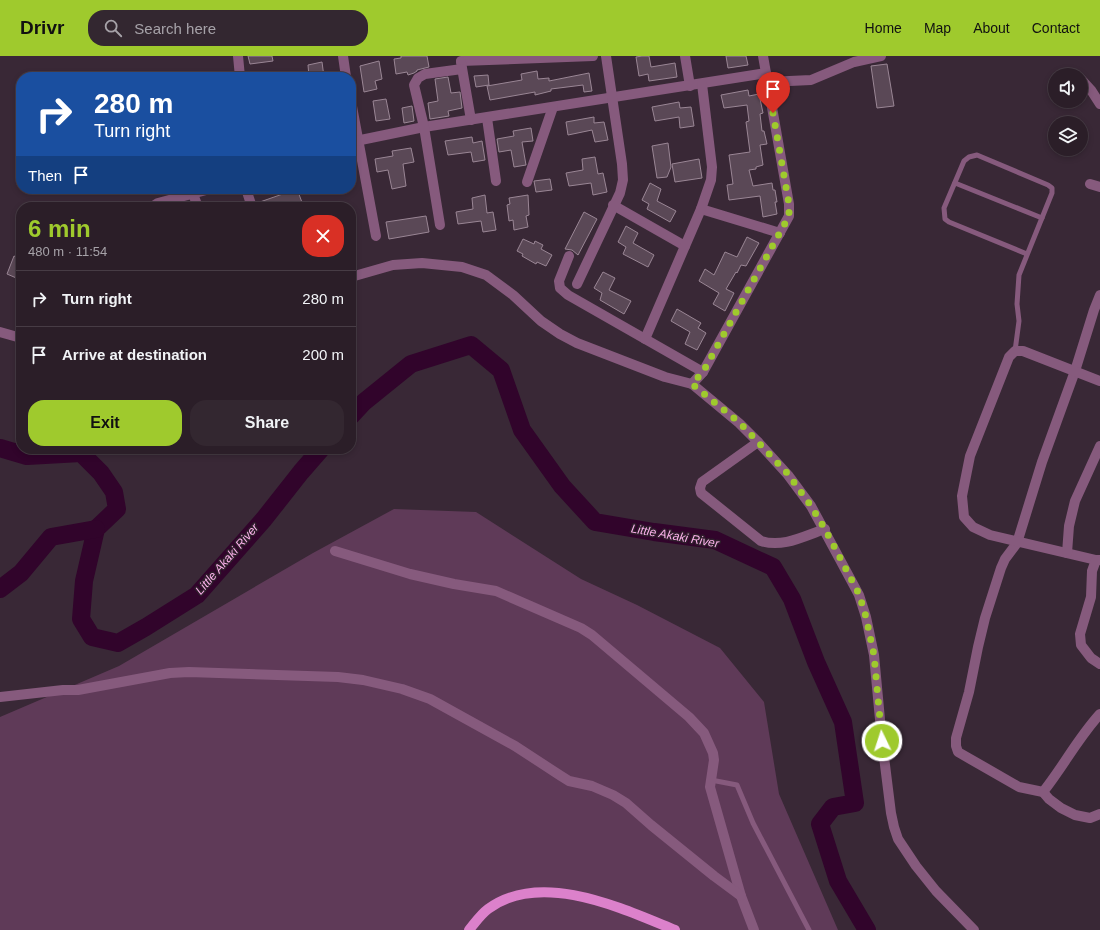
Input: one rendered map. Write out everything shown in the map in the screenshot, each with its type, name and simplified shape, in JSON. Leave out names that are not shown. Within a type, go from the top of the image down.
[{"type":"main road","points":[[469,930],[486,911],[504,899],[515,895],[532,892],[552,892],[603,903],[675,930]]},
{"type":"main road","points":[[475,930],[489,915],[507,904],[519,900],[552,897],[589,904],[660,930]]},
{"type":"street","points":[[238,56],[240,72]]},
{"type":"street","points":[[342,56],[345,72]]},
{"type":"street","points":[[440,226],[424,127],[414,85],[418,78],[425,74],[461,62],[593,56]]},
{"type":"street","points":[[577,284],[620,193],[623,180],[606,56]]},
{"type":"street","points":[[686,56],[690,86]]},
{"type":"street","points":[[692,384],[703,372],[789,216],[789,204],[763,56]]},
{"type":"street","points":[[356,141],[424,127],[690,86],[728,78],[811,80],[853,59],[881,56]]},
{"type":"street","points":[[461,62],[471,120]]},
{"type":"street","points":[[645,339],[685,246],[711,180],[712,167],[702,84]]},
{"type":"street","points":[[1088,87],[1100,104]]},
{"type":"street","points":[[527,182],[553,107]]},
{"type":"street","points":[[487,118],[496,181]]},
{"type":"street","points":[[356,146],[376,236]]},
{"type":"street","points":[[1090,184],[1100,187]]},
{"type":"street","points":[[162,202],[193,194],[196,202]]},
{"type":"street","points":[[614,205],[685,246]]},
{"type":"street","points":[[700,209],[780,233]]},
{"type":"street","points":[[569,256],[559,281],[560,288],[568,295],[703,372]]},
{"type":"street","points":[[356,276],[393,265],[422,263],[462,267],[486,275],[513,295],[541,321],[577,343],[665,377],[692,384],[740,423],[758,442],[788,474],[811,506],[825,529],[859,594],[866,617],[874,655],[882,741],[894,827],[901,844],[936,891],[974,930]]},
{"type":"street","points":[[1100,295],[1075,371],[1042,462],[1017,543],[1005,559],[985,618],[969,692],[956,738],[958,752],[1019,787],[1043,792],[1049,799],[1061,808],[1075,815],[1090,818],[1100,814]]},
{"type":"street","points":[[0,332],[16,337]]},
{"type":"street","points":[[1100,381],[1023,351],[1015,351],[1009,357],[970,456],[963,482],[962,496],[964,517],[973,527],[990,535],[1017,543],[1098,560],[1092,571],[1091,596],[1080,634],[1081,645],[1091,658],[1100,664]]},
{"type":"street","points":[[758,442],[702,482],[700,488],[701,493],[761,542],[782,544],[825,529]]},
{"type":"street","points":[[1067,553],[1069,526],[1075,501],[1100,446]]},
{"type":"street","points":[[335,551],[410,574],[454,584],[496,591],[581,628],[592,635],[689,717],[704,733],[713,753],[710,788],[741,896],[754,930]]},
{"type":"street","points":[[0,697],[63,690],[78,690],[189,672],[338,677],[363,680],[402,688],[430,699],[464,717],[515,746],[565,778],[592,786],[613,795],[626,803],[650,825],[741,896]]},
{"type":"street","points":[[1043,792],[1056,776],[1086,729],[1100,714]]},
{"type":"lane","points":[[1015,351],[1020,321],[1016,304],[1018,275],[1027,254],[1042,218],[1052,193],[1052,188],[977,156],[969,157],[964,161],[944,208],[945,219],[1027,254]]},
{"type":"lane","points":[[955,183],[1042,218]]},
{"type":"lane","points":[[710,780],[738,784],[753,823],[809,930]]},
{"type":"shaded area","points":[[394,509],[476,512],[581,579],[637,605],[720,648],[764,702],[779,794],[838,930],[0,930],[0,717],[119,666],[313,553]]},
{"type":"building","points":[[248,56],[272,56],[273,61],[250,64]]},
{"type":"building","points":[[401,56],[427,56],[429,67],[417,70],[408,75],[407,72],[396,74],[394,59],[401,58]]},
{"type":"building","points":[[649,56],[651,67],[675,63],[677,77],[649,81],[648,74],[639,76],[636,57]]},
{"type":"building","points":[[726,56],[746,56],[748,65],[728,68]]},
{"type":"building","points":[[379,61],[382,79],[375,81],[377,89],[364,92],[360,66]]},
{"type":"building","points":[[322,62],[323,72],[309,72],[308,65]]},
{"type":"building","points":[[887,64],[894,106],[877,108],[871,66]]},
{"type":"building","points":[[537,71],[538,79],[549,78],[549,81],[589,73],[592,91],[584,92],[583,85],[551,89],[551,91],[535,95],[535,92],[490,100],[487,86],[522,80],[521,74]]},
{"type":"building","points":[[488,75],[489,85],[476,87],[474,76]]},
{"type":"building","points":[[448,77],[451,93],[460,92],[462,108],[448,111],[449,116],[430,119],[428,103],[438,101],[435,79]]},
{"type":"building","points":[[748,90],[749,96],[759,94],[763,113],[760,114],[762,131],[764,131],[767,144],[760,145],[763,165],[756,167],[756,169],[749,170],[753,186],[772,183],[777,202],[775,202],[777,214],[763,217],[760,196],[729,200],[727,185],[733,184],[729,155],[750,152],[746,122],[749,121],[747,105],[724,108],[721,95]]},
{"type":"building","points":[[386,99],[390,119],[376,121],[373,101]]},
{"type":"building","points":[[679,102],[680,108],[691,107],[694,126],[680,128],[679,117],[655,121],[652,107]]},
{"type":"building","points":[[412,106],[414,121],[404,123],[402,108]]},
{"type":"building","points":[[594,117],[594,123],[604,122],[608,140],[595,142],[592,130],[568,135],[566,122]]},
{"type":"building","points":[[531,128],[533,141],[522,142],[526,165],[514,167],[511,150],[499,152],[497,139],[514,136],[513,131]]},
{"type":"building","points":[[472,137],[473,143],[482,141],[485,160],[473,162],[471,152],[448,155],[445,141]]},
{"type":"building","points":[[668,143],[671,167],[667,177],[657,178],[652,146]]},
{"type":"building","points":[[411,148],[414,162],[403,164],[406,186],[392,189],[388,170],[377,172],[375,159],[393,156],[392,151]]},
{"type":"building","points":[[595,157],[598,174],[603,173],[607,192],[593,195],[591,183],[569,186],[566,173],[583,170],[582,159]]},
{"type":"building","points":[[699,159],[702,178],[675,182],[672,164]]},
{"type":"building","points":[[550,179],[552,190],[536,192],[534,181]]},
{"type":"building","points":[[650,183],[661,189],[657,201],[676,211],[670,222],[647,209],[649,204],[642,200]]},
{"type":"building","points":[[283,194],[299,194],[302,202],[260,202]]},
{"type":"building","points":[[485,195],[487,213],[493,212],[496,230],[483,232],[481,221],[458,224],[456,212],[473,209],[472,198]]},
{"type":"building","points":[[528,195],[529,215],[526,216],[528,227],[514,230],[513,220],[509,221],[507,205],[510,204],[509,198]]},
{"type":"building","points":[[584,212],[597,219],[578,255],[572,250],[565,249]]},
{"type":"building","points":[[426,216],[429,232],[389,239],[386,222]]},
{"type":"building","points":[[626,226],[638,233],[633,243],[654,255],[648,267],[623,254],[626,247],[618,242]]},
{"type":"building","points":[[747,237],[759,243],[746,266],[741,265],[726,289],[734,293],[725,311],[713,304],[719,293],[699,281],[705,269],[714,275],[725,252],[737,257]]},
{"type":"building","points":[[523,239],[534,244],[535,241],[543,245],[541,249],[552,255],[546,266],[537,262],[536,264],[522,256],[523,254],[517,251]]},
{"type":"building","points":[[14,256],[16,257],[16,278],[7,274]]},
{"type":"building","points":[[603,272],[615,278],[609,290],[631,301],[624,314],[600,300],[602,293],[594,288]]},
{"type":"building","points":[[677,309],[701,323],[698,328],[706,333],[697,350],[685,344],[690,332],[671,321]]},
{"type":"waterway","name":"Little Akaki River","points":[[356,411],[364,402],[411,364],[471,345],[501,370],[522,430],[562,486],[595,522],[715,540],[773,567],[792,599],[816,662],[843,722],[855,803],[833,807],[820,824],[838,881],[867,930]]},
{"type":"waterway","name":"Little Akaki River","points":[[0,448],[16,453]]},
{"type":"waterway","name":"Little Akaki River","points":[[20,454],[27,456],[63,454]]},
{"type":"waterway","name":"Little Akaki River","points":[[82,454],[101,473],[114,492],[117,509],[96,529],[84,581],[81,619],[92,637],[118,643],[197,595],[264,519],[317,454]]},
{"type":"waterway","points":[[0,589],[21,573],[51,537],[96,529]]},
{"type":"route","points":[[773,113],[789,204],[789,216],[703,372],[692,384],[740,423],[788,474],[811,506],[825,529],[846,572],[859,594],[866,617],[874,655],[882,741]]}]
